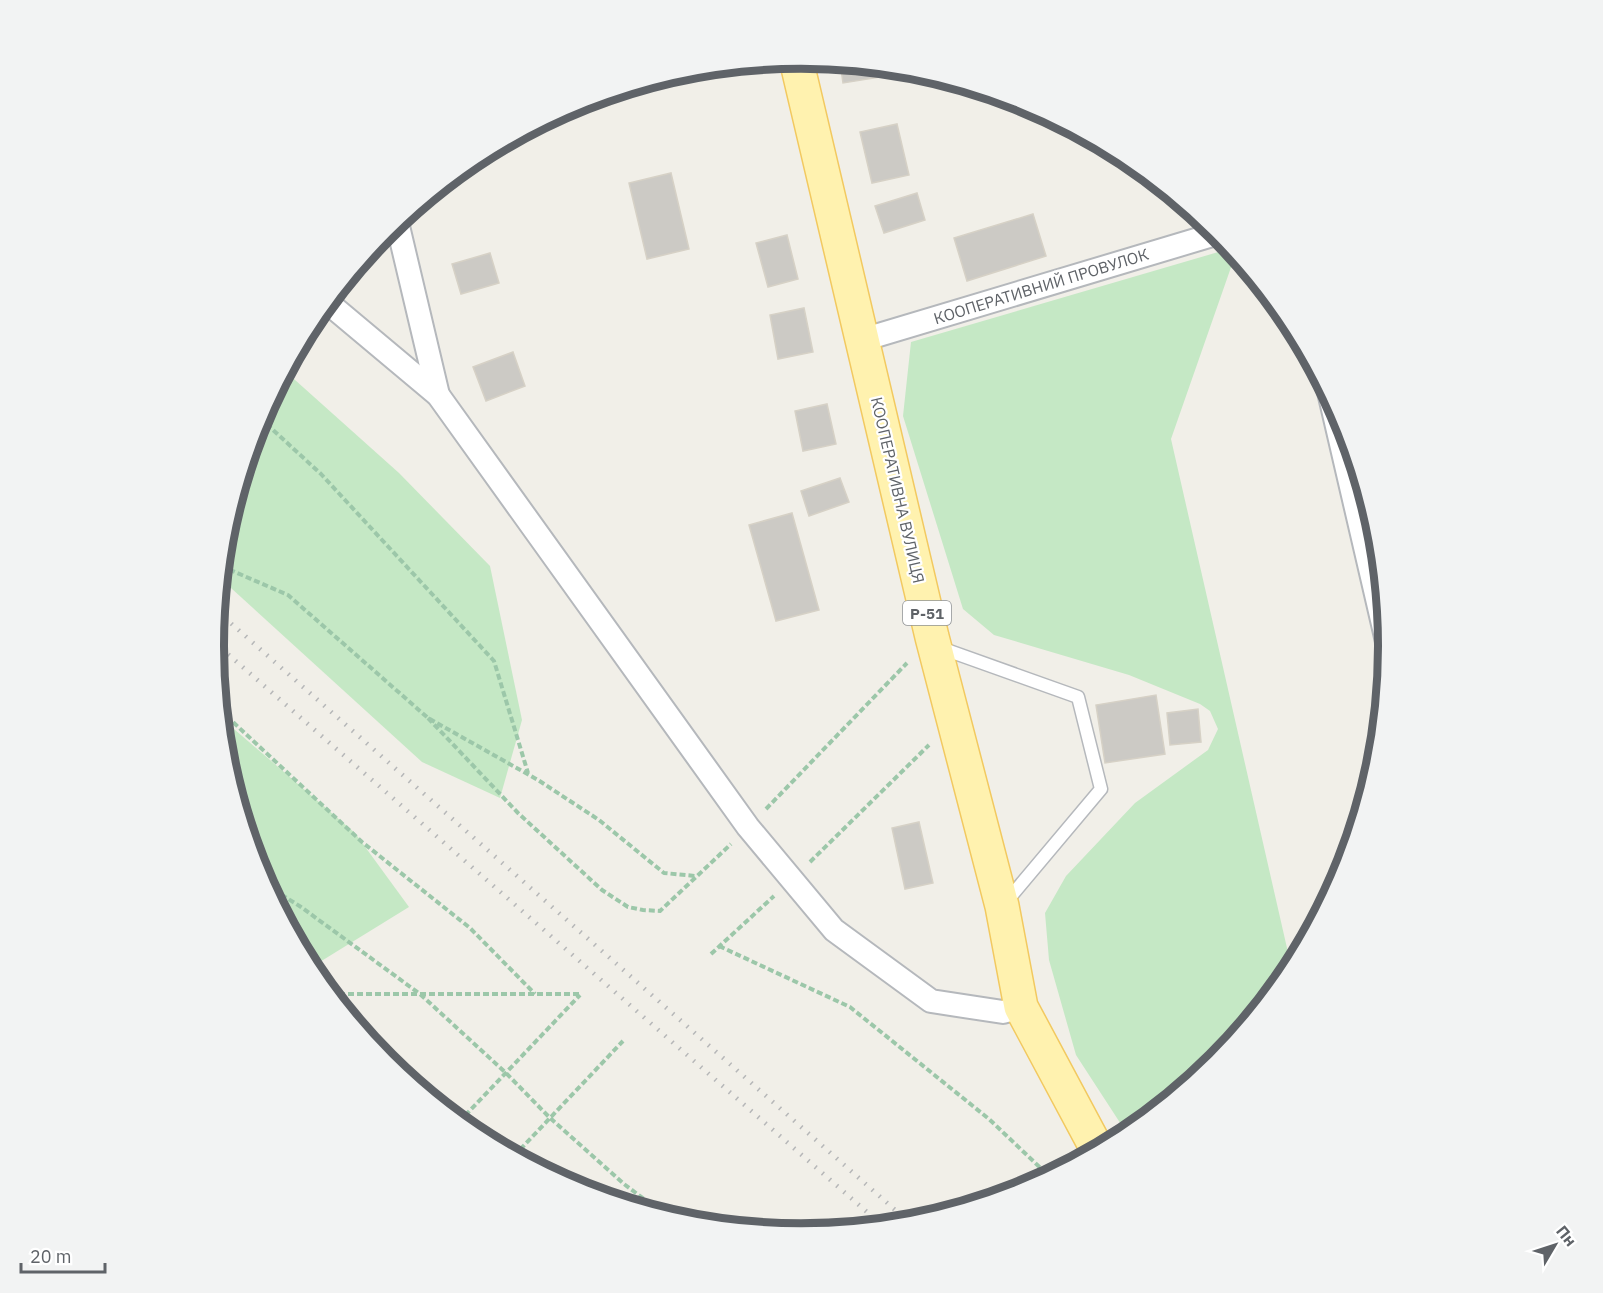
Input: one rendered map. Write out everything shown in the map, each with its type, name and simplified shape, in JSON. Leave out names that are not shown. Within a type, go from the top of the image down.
[{"type":"main road","name":"КООПЕРАТИВНА ВУЛИЦЯ","points":[[798,69],[933,641],[1002,906],[1021,1007],[1094,1144]]},
{"type":"street","points":[[399,232],[438,395]]},
{"type":"street","name":"КООПЕРАТИВНИЙ ПРОВУЛОК","points":[[862,340],[1207,236]]},
{"type":"street","points":[[334,308],[438,395],[748,827],[834,930],[931,1001],[1003,1012],[1021,1007]]},
{"type":"street","points":[[1340,440],[1377,597]]},
{"type":"lane","points":[[933,641],[1078,697],[1101,789],[1002,906]]},
{"type":"path","points":[[268,426],[321,474],[495,661],[528,774]]},
{"type":"path","points":[[229,570],[288,595],[428,718],[518,813],[602,890],[628,907],[643,910],[660,911],[748,827],[933,641]]},
{"type":"path","points":[[229,718],[362,842],[470,928],[535,994]]},
{"type":"path","points":[[428,718],[528,774],[599,820],[664,873],[696,876]]},
{"type":"path","points":[[711,954],[792,880],[954,720]]},
{"type":"path","points":[[280,894],[420,994],[506,1073],[550,1118],[624,1184],[649,1203]]},
{"type":"path","points":[[719,946],[850,1007],[989,1119],[1043,1170]]},
{"type":"path","points":[[340,994],[581,994],[465,1116]]},
{"type":"path","points":[[519,1150],[623,1041]]},
{"type":"green space","points":[[1222,251],[1233,262],[1171,439],[1289,956],[1260,998],[1210,1055],[1153,1105],[1123,1127],[1076,1055],[1049,960],[1045,913],[1066,876],[1135,803],[1208,750],[1218,729],[1210,711],[1200,704],[1129,675],[994,635],[963,609],[903,416],[911,342]]},
{"type":"green space","points":[[291,377],[399,473],[490,566],[522,720],[500,798],[422,762],[228,585],[235,534],[255,461],[268,426]]},
{"type":"green space","points":[[230,725],[355,833],[409,907],[318,963],[301,935],[268,867],[244,796]]},
{"type":"building","points":[[841,70],[888,76],[843,83]]},
{"type":"building","points":[[897,124],[909,175],[872,183],[860,132]]},
{"type":"building","points":[[671,173],[689,249],[647,259],[629,183]]},
{"type":"building","points":[[917,193],[925,220],[884,233],[875,206]]},
{"type":"building","points":[[1033,214],[1046,256],[967,281],[954,238]]},
{"type":"building","points":[[787,235],[798,279],[768,287],[756,243]]},
{"type":"building","points":[[490,253],[499,283],[461,294],[452,264]]},
{"type":"building","points":[[804,308],[813,352],[778,359],[770,315]]},
{"type":"building","points":[[513,352],[525,386],[486,401],[473,367]]},
{"type":"building","points":[[827,404],[836,444],[803,451],[795,411]]},
{"type":"building","points":[[840,478],[849,502],[809,516],[801,491]]},
{"type":"building","points":[[792,513],[819,610],[776,621],[749,525]]},
{"type":"building","points":[[1156,695],[1165,754],[1105,763],[1096,705]]},
{"type":"building","points":[[1198,709],[1201,742],[1170,745],[1167,713]]},
{"type":"building","points":[[919,822],[933,883],[905,889],[892,828]]},
{"type":"railway","points":[[225,618],[901,1215]]},
{"type":"railway","points":[[224,651],[875,1219]]}]
